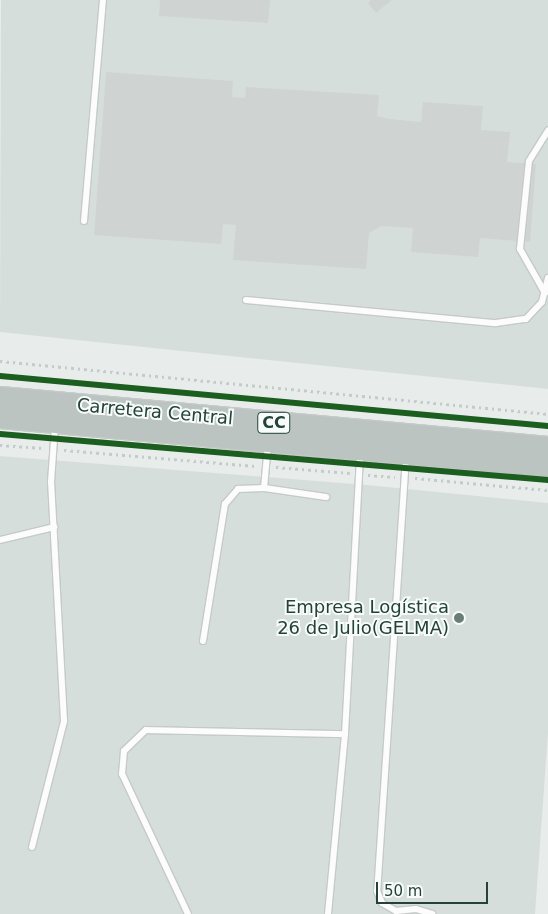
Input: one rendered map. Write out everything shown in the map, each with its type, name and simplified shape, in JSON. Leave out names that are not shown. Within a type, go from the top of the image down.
[{"type":"highway","name":"Carretera Central","points":[[0,398],[56,412],[407,445],[548,466]]},
{"type":"highway","name":"Carretera Central","points":[[0,417],[56,412]]},
{"type":"highway","name":"Carretera Central","points":[[407,445],[548,448]]},
{"type":"lane","points":[[84,222],[102,0]]},
{"type":"lane","points":[[545,293],[520,249],[529,161],[548,130]]},
{"type":"lane","points":[[246,300],[496,323],[526,319],[542,302],[548,278]]},
{"type":"lane","points":[[32,847],[64,721],[51,482],[56,412]]},
{"type":"lane","points":[[264,488],[269,432]]},
{"type":"lane","points":[[328,914],[345,734],[361,441]]},
{"type":"lane","points":[[407,445],[377,891],[382,903],[396,911],[416,909],[432,914]]},
{"type":"lane","points":[[203,641],[225,504],[238,489],[264,488],[326,497]]},
{"type":"lane","points":[[0,540],[54,527]]},
{"type":"lane","points":[[188,914],[122,774],[124,751],[146,730],[345,734]]},
{"type":"path","points":[[0,361],[548,414]]},
{"type":"shaded area","points":[[1,0],[548,0],[548,389],[0,332]]},
{"type":"shaded area","points":[[0,456],[367,485],[548,503],[548,733],[535,914],[0,914]]},
{"type":"building","points":[[160,0],[270,0],[268,23],[159,16]]},
{"type":"building","points":[[371,0],[392,0],[376,13],[368,3]]},
{"type":"building","points":[[106,72],[233,81],[232,97],[245,98],[246,87],[379,95],[377,116],[421,122],[423,102],[483,106],[481,130],[510,132],[507,162],[536,164],[530,242],[480,238],[478,257],[411,252],[413,228],[381,226],[369,233],[366,269],[233,260],[236,225],[223,224],[221,244],[94,235]]},
{"type":"cycle path","points":[[0,376],[548,426]]},
{"type":"cycle path","points":[[0,434],[548,480]]},
{"type":"place","name":"Empresa Logística 26 de Julio(GELMA)","points":[[459,618]]}]
